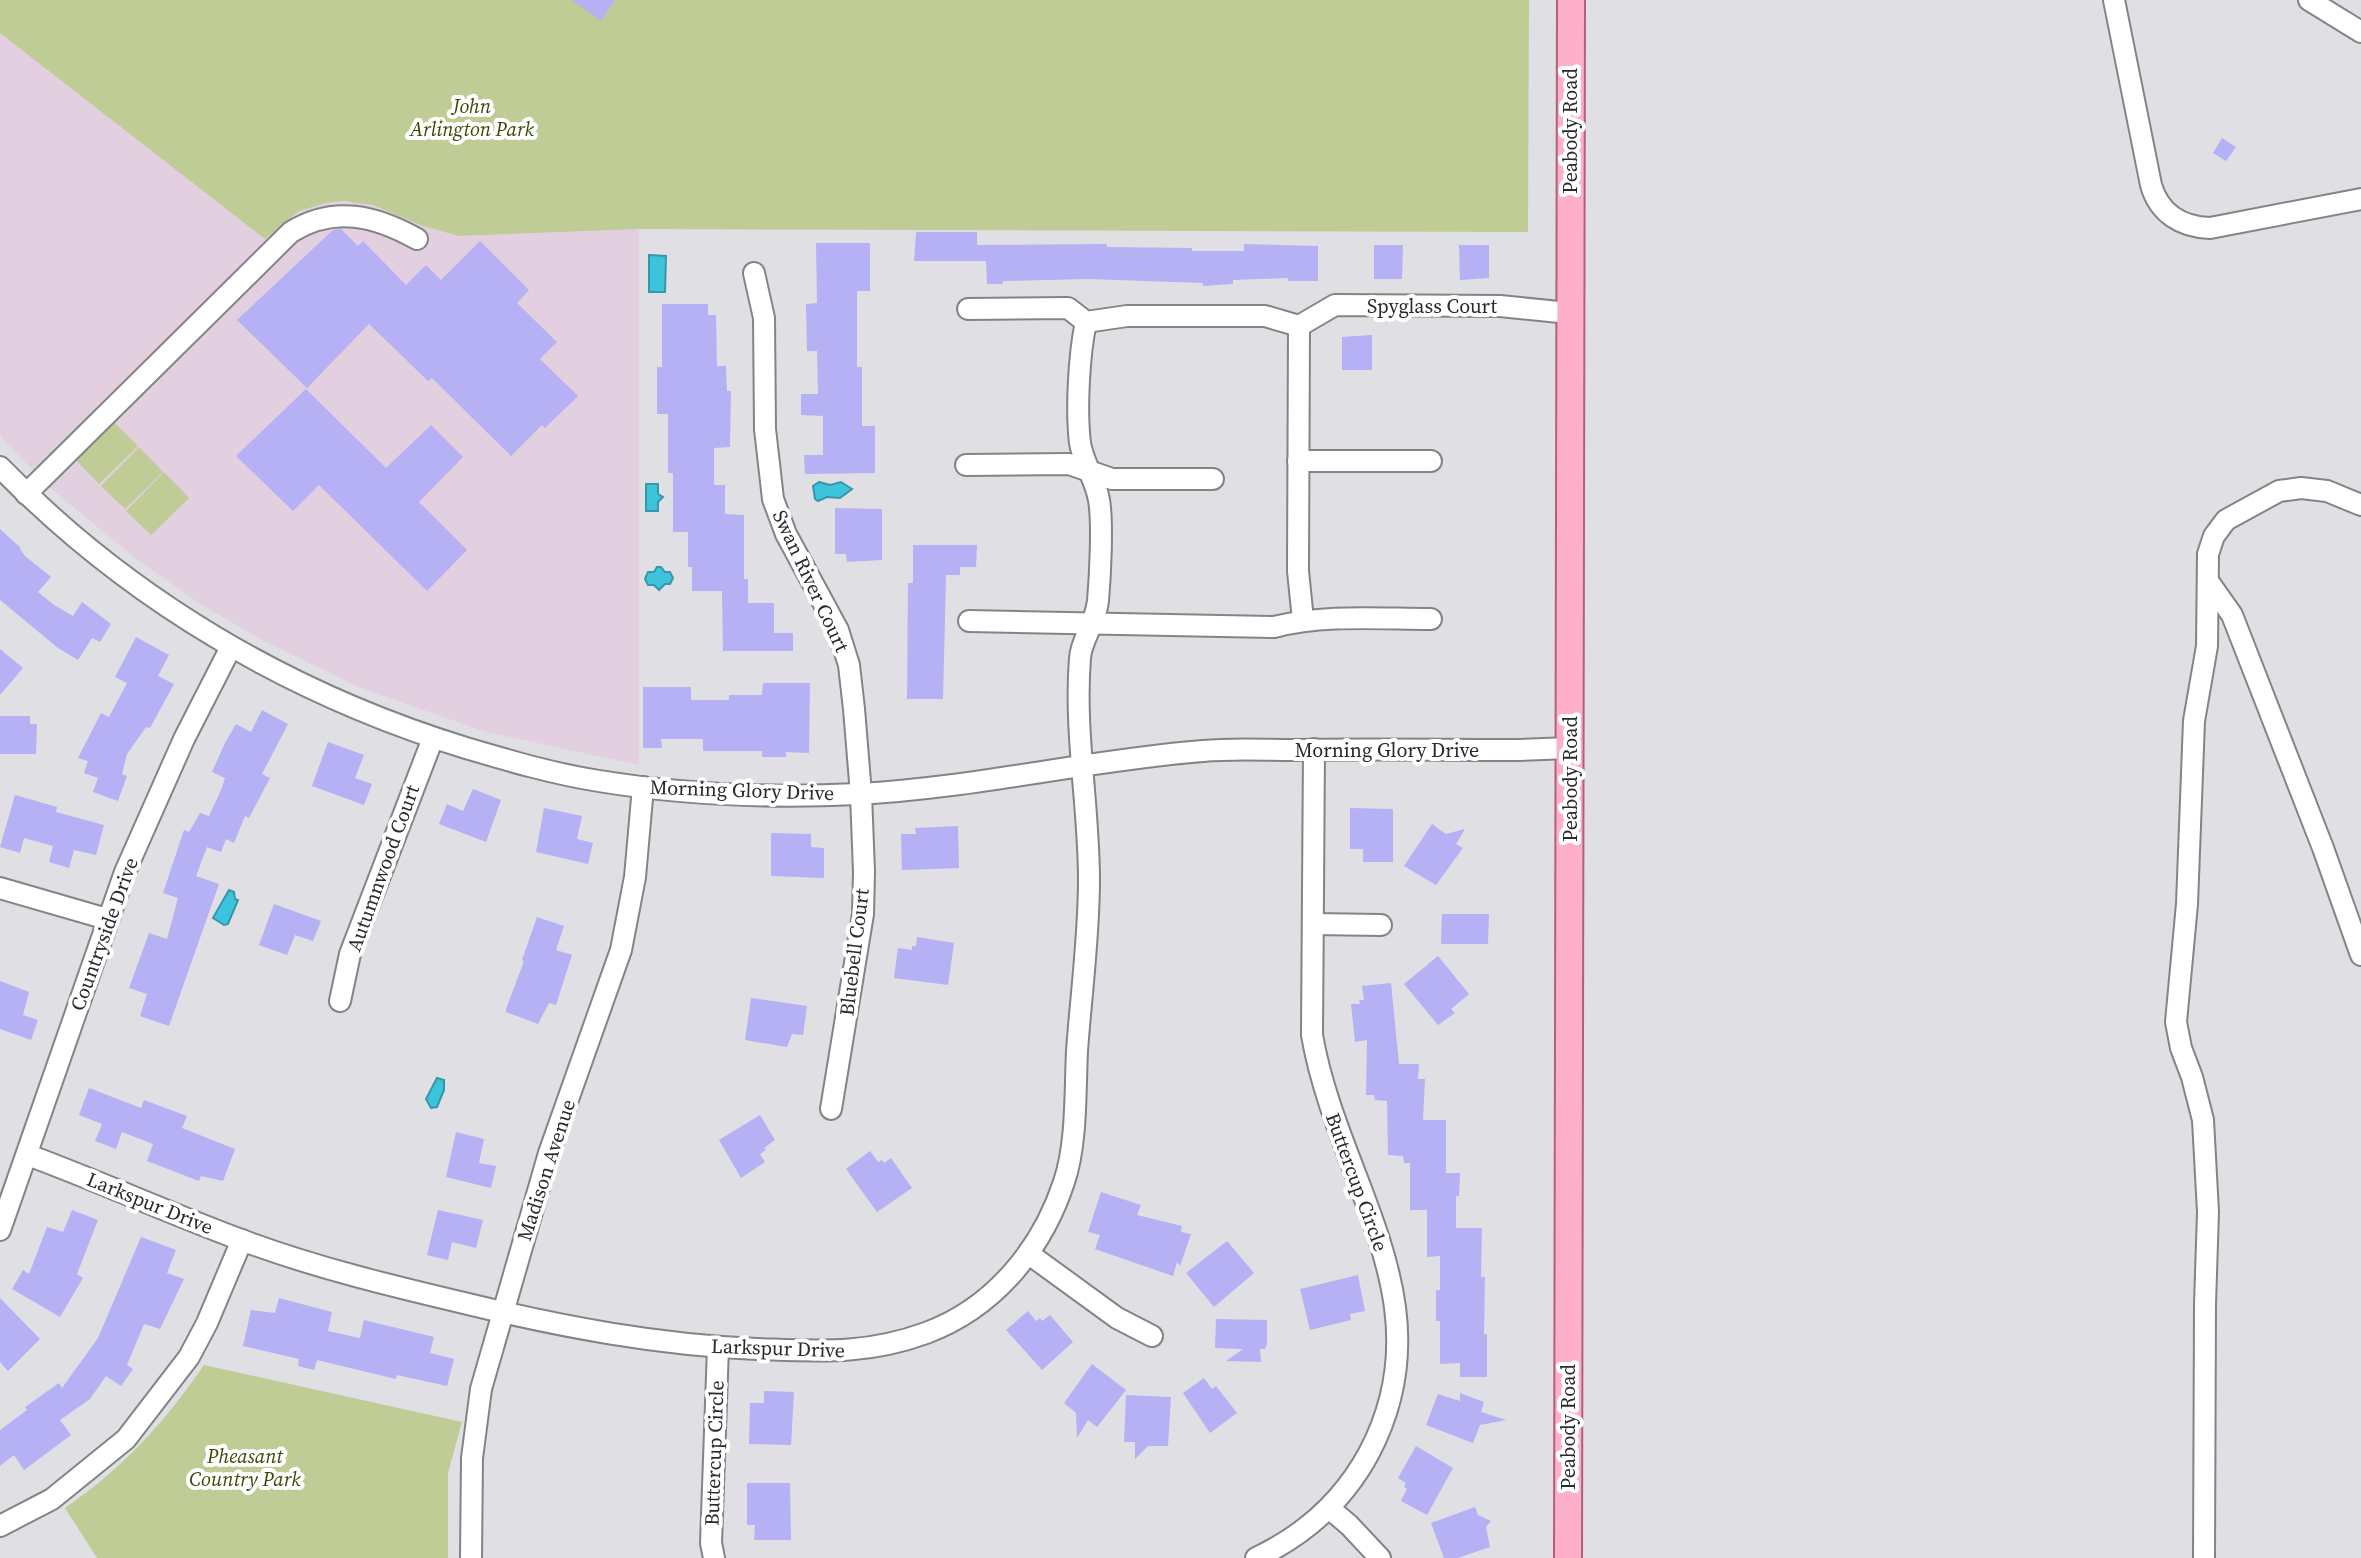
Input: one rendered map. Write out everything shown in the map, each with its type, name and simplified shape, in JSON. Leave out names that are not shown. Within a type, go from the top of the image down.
[{"type":"main road","name":"Peabody Road","points":[[1568,1558],[1571,0]]},
{"type":"street","points":[[2114,0],[2151,185],[2169,215],[2197,228],[2221,227],[2361,199]]},
{"type":"street","points":[[2309,0],[2361,32]]},
{"type":"street","points":[[26,494],[291,232],[304,224],[336,215],[358,216],[380,221],[417,239]]},
{"type":"street","name":"Swan River Court","points":[[754,273],[764,318],[765,429],[773,499],[786,534],[838,630],[845,653],[854,709],[861,794]]},
{"type":"street","name":"Spyglass Court","points":[[1299,326],[1335,305],[1500,306],[1569,313]]},
{"type":"street","points":[[968,309],[1068,308],[1086,322],[1127,316],[1265,316],[1299,326],[1298,571],[1303,620]]},
{"type":"street","name":"Larkspur Drive","points":[[28,1155],[242,1240],[363,1279],[639,1340],[845,1352],[928,1332],[968,1313],[1001,1285],[1029,1254],[1051,1219],[1067,1174],[1089,884],[1086,795],[1078,734],[1080,650],[1094,625],[1098,599],[1100,502],[1080,446],[1080,349],[1086,322]]},
{"type":"street","points":[[1298,461],[1431,461]]},
{"type":"street","points":[[966,465],[1069,464],[1112,479],[1213,479]]},
{"type":"street","name":"Morning Glory Drive","points":[[0,467],[26,494],[128,579],[231,647],[318,693],[433,738],[513,763],[595,781],[730,794],[861,794],[1205,750],[1570,748]]},
{"type":"street","points":[[2204,1558],[2207,1197],[2203,1120],[2176,1022],[2187,904],[2194,721],[2206,659],[2208,554],[2214,536],[2226,520],[2261,498],[2279,491],[2301,488],[2327,491],[2361,505]]},
{"type":"street","points":[[2208,581],[2232,615],[2323,848],[2361,955]]},
{"type":"street","points":[[969,621],[1274,627],[1303,620],[1431,619]]},
{"type":"street","name":"Countryside Drive","points":[[0,1230],[107,919],[184,739],[231,647]]},
{"type":"street","name":"Autumnwood Court","points":[[340,1001],[350,954],[433,738]]},
{"type":"street","name":"Buttercup Circle","points":[[1256,1558],[1276,1548],[1330,1509],[1347,1489],[1380,1432],[1397,1364],[1398,1331],[1390,1275],[1319,1073],[1312,1035],[1314,749]]},
{"type":"street","name":"Madison Avenue","points":[[471,1558],[472,1458],[479,1403],[549,1153],[621,950],[635,877],[643,787]]},
{"type":"street","name":"Bluebell Court","points":[[831,1109],[863,914],[861,794]]},
{"type":"street","points":[[0,888],[107,919]]},
{"type":"street","points":[[1313,924],[1381,925]]},
{"type":"street","points":[[0,1526],[52,1499],[126,1439],[189,1357],[242,1240]]},
{"type":"street","points":[[1029,1254],[1117,1318],[1152,1336]]},
{"type":"street","name":"Buttercup Circle","points":[[714,1558],[712,1529],[718,1347]]},
{"type":"street","points":[[1330,1509],[1380,1558]]},
{"type":"shaded area","points":[[0,33],[31,56],[299,211],[326,203],[357,202],[459,236],[639,229],[639,765],[483,731],[361,688],[264,641],[202,605],[139,561],[49,487],[0,436]]},
{"type":"green space","name":"John Arlington Park","points":[[0,0],[1529,0],[1528,232],[639,229],[459,236],[423,226],[373,205],[344,201],[299,211],[265,239],[0,33]]},
{"type":"green space","points":[[113,421],[138,446],[99,484],[76,460]]},
{"type":"green space","points":[[139,447],[163,472],[125,509],[101,486]]},
{"type":"green space","points":[[164,472],[189,498],[151,535],[126,511]]},
{"type":"green space","name":"Pheasant Country Park","points":[[204,1365],[462,1422],[448,1473],[448,1558],[97,1558],[65,1508],[124,1461],[174,1406]]},
{"type":"water","points":[[649,255],[666,256],[665,292],[649,292]]},
{"type":"water","points":[[819,482],[830,485],[841,482],[852,489],[840,498],[827,497],[818,501],[813,486]]},
{"type":"water","points":[[646,484],[658,484],[658,494],[663,497],[658,502],[658,511],[646,511]]},
{"type":"water","points":[[657,567],[670,572],[673,578],[670,584],[659,590],[654,585],[648,585],[645,579],[648,572],[654,572]]},
{"type":"water","points":[[229,890],[238,900],[228,924],[224,925],[213,918]]},
{"type":"water","points":[[437,1078],[444,1080],[444,1090],[437,1107],[431,1108],[426,1099]]},
{"type":"building","points":[[572,0],[615,0],[601,21]]},
{"type":"building","points":[[2222,138],[2236,147],[2226,161],[2213,153]]},
{"type":"building","points":[[341,229],[358,246],[363,241],[406,285],[426,265],[441,280],[480,241],[529,290],[517,303],[557,342],[540,359],[578,396],[545,428],[542,425],[511,456],[432,378],[428,381],[369,324],[307,388],[237,320],[333,230]]},
{"type":"building","points":[[916,232],[977,232],[977,245],[1107,244],[1107,247],[1192,248],[1192,251],[1244,251],[1244,244],[1318,246],[1318,281],[1288,281],[1288,278],[1233,280],[1233,284],[1203,286],[1203,283],[1088,279],[987,284],[986,261],[914,261]]},
{"type":"building","points":[[816,243],[870,243],[870,291],[857,291],[857,367],[862,367],[862,426],[875,426],[875,473],[805,474],[804,455],[823,455],[823,416],[801,415],[801,394],[818,394],[817,351],[807,351],[806,304],[817,303]]},
{"type":"building","points":[[1374,245],[1403,245],[1402,279],[1374,279]]},
{"type":"building","points":[[1459,245],[1489,245],[1489,278],[1460,280]]},
{"type":"building","points":[[662,304],[708,304],[708,315],[716,315],[717,366],[726,366],[727,391],[731,391],[730,447],[714,448],[714,485],[725,485],[725,514],[744,515],[744,579],[748,579],[748,603],[774,603],[774,633],[793,633],[793,651],[723,651],[722,591],[692,591],[688,532],[673,532],[673,473],[668,473],[668,414],[657,414],[657,367],[662,367]]},
{"type":"building","points":[[1372,335],[1372,370],[1342,370],[1342,337]]},
{"type":"building","points":[[306,389],[386,468],[431,425],[463,457],[419,502],[467,550],[427,591],[319,485],[293,511],[236,456]]},
{"type":"building","points":[[835,508],[882,509],[882,560],[847,562],[846,554],[835,554]]},
{"type":"building","points":[[0,529],[21,548],[25,556],[51,577],[38,592],[73,616],[82,602],[111,624],[100,642],[92,638],[78,660],[58,648],[0,600]]},
{"type":"building","points":[[913,545],[977,545],[976,567],[960,567],[960,575],[946,575],[943,699],[907,699],[908,583],[913,583]]},
{"type":"building","points":[[136,637],[169,655],[158,676],[174,684],[150,728],[146,727],[127,754],[122,774],[127,776],[118,801],[93,792],[98,778],[84,773],[88,761],[78,758],[101,713],[109,717],[127,683],[115,677]]},
{"type":"building","points":[[0,649],[23,668],[0,695]]},
{"type":"building","points":[[763,683],[810,683],[809,753],[786,752],[786,757],[762,757],[762,751],[703,751],[703,739],[661,739],[662,748],[643,748],[643,687],[691,687],[691,700],[729,700],[729,695],[762,695]]},
{"type":"building","points":[[262,710],[288,724],[262,774],[270,778],[249,818],[245,816],[234,843],[226,839],[221,852],[207,847],[196,876],[219,884],[169,1026],[140,1016],[147,994],[129,988],[149,933],[167,939],[178,898],[163,893],[184,830],[189,832],[200,813],[209,816],[225,778],[212,772],[236,724],[251,732]]},
{"type":"building","points":[[0,716],[30,716],[30,724],[37,724],[36,754],[0,754]]},
{"type":"building","points":[[328,742],[364,755],[355,778],[372,784],[364,805],[312,786]]},
{"type":"building","points":[[473,789],[501,800],[486,842],[439,824],[447,804],[463,811]]},
{"type":"building","points":[[15,795],[57,807],[56,812],[104,825],[96,855],[74,850],[69,868],[49,862],[53,846],[24,838],[20,853],[0,847]]},
{"type":"building","points":[[544,808],[582,816],[577,839],[593,843],[588,864],[536,852]]},
{"type":"building","points":[[1350,808],[1393,809],[1393,862],[1363,862],[1363,849],[1350,849]]},
{"type":"building","points":[[1432,824],[1446,834],[1465,829],[1456,844],[1463,848],[1436,885],[1404,866]]},
{"type":"building","points":[[958,826],[959,868],[902,870],[901,834],[916,834],[915,828]]},
{"type":"building","points":[[771,833],[811,834],[811,847],[824,848],[824,878],[771,876]]},
{"type":"building","points":[[274,904],[321,921],[313,941],[295,935],[287,955],[259,945]]},
{"type":"building","points":[[1442,914],[1489,914],[1488,944],[1441,944]]},
{"type":"building","points":[[537,917],[564,926],[556,950],[572,955],[556,1005],[549,1003],[538,1024],[506,1012]]},
{"type":"building","points":[[917,937],[954,943],[948,985],[894,978],[898,948],[912,950]]},
{"type":"building","points":[[1438,956],[1469,994],[1451,1009],[1455,1013],[1438,1025],[1404,984]]},
{"type":"building","points":[[0,981],[29,992],[23,1015],[38,1020],[31,1040],[0,1029]]},
{"type":"building","points":[[1391,983],[1399,1064],[1419,1064],[1418,1079],[1425,1079],[1423,1120],[1446,1120],[1446,1173],[1460,1173],[1456,1228],[1482,1228],[1481,1277],[1485,1277],[1487,1377],[1460,1377],[1460,1363],[1440,1364],[1436,1290],[1440,1290],[1440,1256],[1427,1257],[1427,1210],[1410,1210],[1410,1163],[1404,1163],[1403,1156],[1388,1155],[1387,1101],[1366,1095],[1367,1040],[1355,1042],[1351,1004],[1360,1004],[1359,1000],[1364,1000],[1362,986]]},
{"type":"building","points":[[751,998],[807,1006],[803,1035],[792,1034],[787,1047],[745,1040]]},
{"type":"building","points":[[89,1088],[141,1108],[144,1100],[187,1116],[182,1128],[235,1149],[223,1181],[201,1176],[199,1181],[147,1161],[153,1144],[122,1132],[116,1149],[95,1141],[102,1124],[79,1115]]},
{"type":"building","points":[[760,1115],[775,1140],[760,1154],[765,1162],[741,1178],[719,1140]]},
{"type":"building","points":[[456,1132],[484,1139],[479,1163],[496,1166],[491,1188],[446,1177]]},
{"type":"building","points":[[870,1151],[878,1162],[882,1160],[884,1163],[891,1158],[912,1188],[877,1212],[846,1169]]},
{"type":"building","points":[[1101,1192],[1141,1205],[1137,1215],[1182,1226],[1181,1232],[1191,1234],[1180,1266],[1177,1262],[1173,1276],[1095,1249],[1100,1235],[1088,1232]]},
{"type":"building","points":[[72,1210],[98,1220],[77,1274],[83,1278],[60,1317],[12,1289],[23,1270],[29,1274],[47,1227],[63,1232]]},
{"type":"building","points":[[438,1210],[483,1220],[476,1248],[452,1242],[448,1260],[427,1255]]},
{"type":"building","points":[[141,1237],[176,1250],[167,1273],[184,1279],[160,1329],[144,1324],[127,1365],[133,1369],[121,1386],[106,1376],[90,1399],[60,1420],[71,1435],[24,1470],[14,1455],[0,1466],[0,1430],[27,1410],[25,1407],[59,1383],[62,1388],[98,1338]]},
{"type":"building","points":[[1227,1241],[1254,1273],[1214,1307],[1186,1273]]},
{"type":"building","points":[[1358,1275],[1365,1311],[1350,1314],[1351,1320],[1310,1330],[1300,1289]]},
{"type":"building","points":[[0,1298],[40,1339],[8,1371],[0,1362]]},
{"type":"building","points":[[279,1298],[332,1312],[328,1331],[360,1338],[364,1320],[434,1337],[430,1353],[454,1359],[447,1386],[397,1375],[396,1379],[317,1360],[314,1370],[298,1366],[299,1359],[243,1346],[251,1310],[275,1313]]},
{"type":"building","points":[[1028,1311],[1036,1321],[1050,1315],[1073,1342],[1042,1370],[1006,1330]]},
{"type":"building","points":[[1216,1319],[1267,1320],[1267,1343],[1265,1349],[1260,1349],[1261,1362],[1226,1361],[1243,1349],[1215,1348]]},
{"type":"building","points":[[1092,1364],[1126,1390],[1097,1427],[1088,1420],[1077,1438],[1076,1413],[1064,1403]]},
{"type":"building","points":[[1204,1378],[1212,1389],[1216,1386],[1237,1413],[1210,1433],[1183,1393]]},
{"type":"building","points":[[764,1391],[794,1392],[791,1445],[749,1444],[750,1403],[764,1403]]},
{"type":"building","points":[[1460,1393],[1484,1402],[1481,1412],[1506,1420],[1480,1425],[1473,1443],[1426,1425],[1438,1394],[1460,1401]]},
{"type":"building","points":[[1126,1395],[1171,1397],[1168,1446],[1148,1446],[1135,1459],[1135,1442],[1124,1442]]},
{"type":"building","points":[[1416,1446],[1453,1468],[1427,1515],[1401,1501],[1407,1489],[1404,1487],[1406,1483],[1398,1478]]},
{"type":"building","points":[[747,1483],[790,1483],[791,1540],[754,1540],[755,1525],[747,1525]]},
{"type":"building","points":[[1475,1507],[1478,1515],[1491,1521],[1486,1527],[1490,1547],[1458,1558],[1444,1558],[1431,1523]]}]
